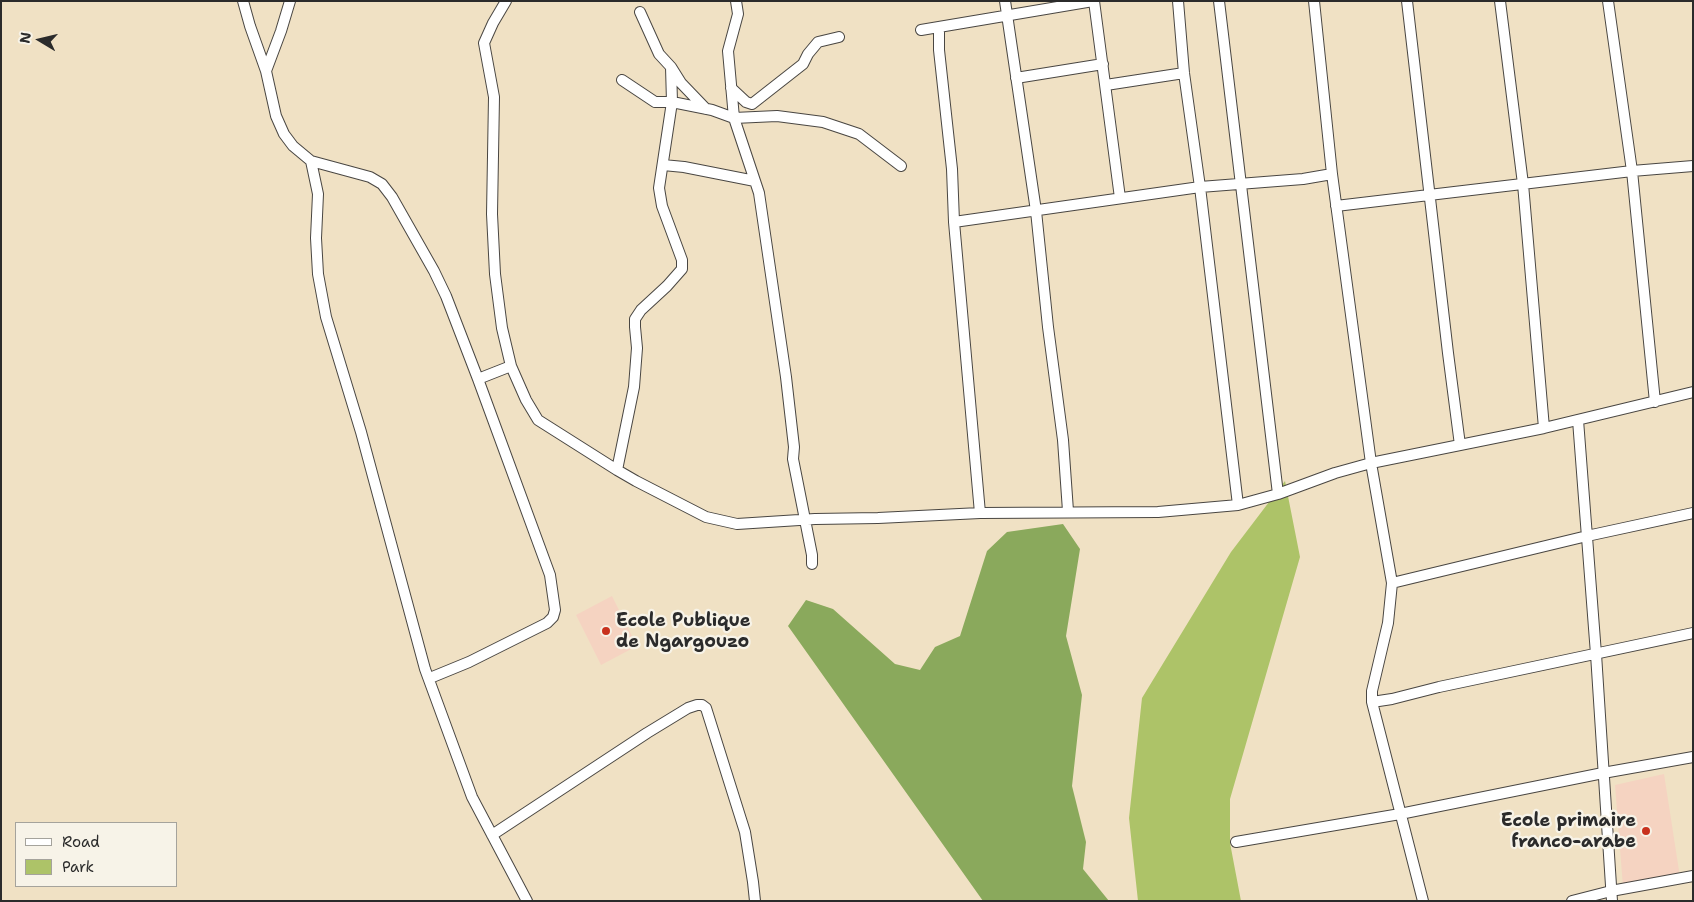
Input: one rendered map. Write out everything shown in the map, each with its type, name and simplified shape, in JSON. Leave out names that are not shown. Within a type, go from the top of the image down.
[{"type":"street","points":[[243,1],[266,71],[276,116],[284,134],[293,146],[311,161],[370,177],[382,184],[392,197],[446,296],[550,575],[555,610],[553,618],[547,623],[468,662],[430,678]]},
{"type":"street","points":[[266,71],[290,1]]},
{"type":"street","points":[[506,1],[493,22],[484,43],[494,97],[492,214],[495,274],[502,328],[511,366],[526,400],[538,420],[616,470],[706,517],[736,524],[806,519],[980,513],[1068,511],[1158,512],[1238,505],[1278,494],[1335,473],[1371,463],[1544,428],[1693,392]]},
{"type":"street","points":[[736,1],[738,14],[728,51],[734,118],[759,193],[774,290],[794,447],[793,459],[806,519],[812,564]]},
{"type":"street","points":[[1005,1],[1036,211],[1048,327],[1063,440],[1068,511]]},
{"type":"street","points":[[922,30],[1093,1],[1120,198]]},
{"type":"street","points":[[1178,1],[1184,73],[1200,187],[1238,505]]},
{"type":"street","points":[[1220,1],[1240,184],[1278,494]]},
{"type":"street","points":[[1314,1],[1324,110],[1336,206],[1371,463],[1392,583],[1388,622],[1372,690],[1372,702],[1424,901]]},
{"type":"street","points":[[1407,1],[1460,445]]},
{"type":"street","points":[[1500,1],[1523,184],[1544,428]]},
{"type":"street","points":[[1608,1],[1632,171],[1655,402]]},
{"type":"street","points":[[640,12],[659,54],[671,67],[681,83],[706,109]]},
{"type":"street","points":[[939,27],[939,50],[952,169],[954,222],[980,513]]},
{"type":"street","points":[[731,88],[746,102],[752,104],[803,64],[808,54],[818,42],[840,37]]},
{"type":"street","points":[[1016,78],[1103,64]]},
{"type":"street","points":[[616,470],[634,388],[637,348],[635,318],[682,268],[682,260],[662,206],[659,188],[672,102],[671,67]]},
{"type":"street","points":[[1106,85],[1184,73]]},
{"type":"street","points":[[622,80],[655,102],[672,102],[706,109],[734,118],[777,116],[823,122],[859,134],[901,166]]},
{"type":"street","points":[[311,161],[318,194],[316,228],[318,274],[326,317],[362,432],[425,669],[430,678],[472,797],[527,901]]},
{"type":"street","points":[[663,164],[755,181]]},
{"type":"street","points":[[1336,206],[1632,171],[1693,166]]},
{"type":"street","points":[[954,222],[1200,187],[1303,179],[1332,174]]},
{"type":"street","points":[[478,379],[511,366]]},
{"type":"street","points":[[1578,420],[1612,896]]},
{"type":"street","points":[[1392,583],[1587,536],[1693,513]]},
{"type":"street","points":[[1372,702],[1693,633]]},
{"type":"street","points":[[492,835],[647,732],[688,708],[697,705],[702,706],[706,708],[745,832],[755,901]]},
{"type":"street","points":[[1236,842],[1400,814],[1693,757]]},
{"type":"street","points":[[1572,901],[1612,896],[1693,876]]},
{"type":"shaded area","name":"Ecole Publique de Ngargouzo","points":[[612,596],[637,646],[601,665],[576,615]]},
{"type":"shaded area","name":"Ecole primaire franco-arabe","points":[[1664,774],[1680,877],[1623,887],[1615,785]]},
{"type":"green space","points":[[1285,481],[1300,557],[1230,799],[1230,843],[1241,901],[1138,901],[1129,818],[1142,698],[1231,552]]},
{"type":"green space","points":[[1063,524],[1080,549],[1066,636],[1082,695],[1072,786],[1086,842],[1083,869],[1109,901],[983,901],[788,626],[806,600],[833,609],[895,664],[920,670],[935,647],[960,636],[987,551],[1007,532]]},
{"type":"place","name":"Ecole Publique de Ngargouzo","points":[[606,631]]},
{"type":"place","name":"Ecole primaire franco-arabe","points":[[1646,831]]}]
